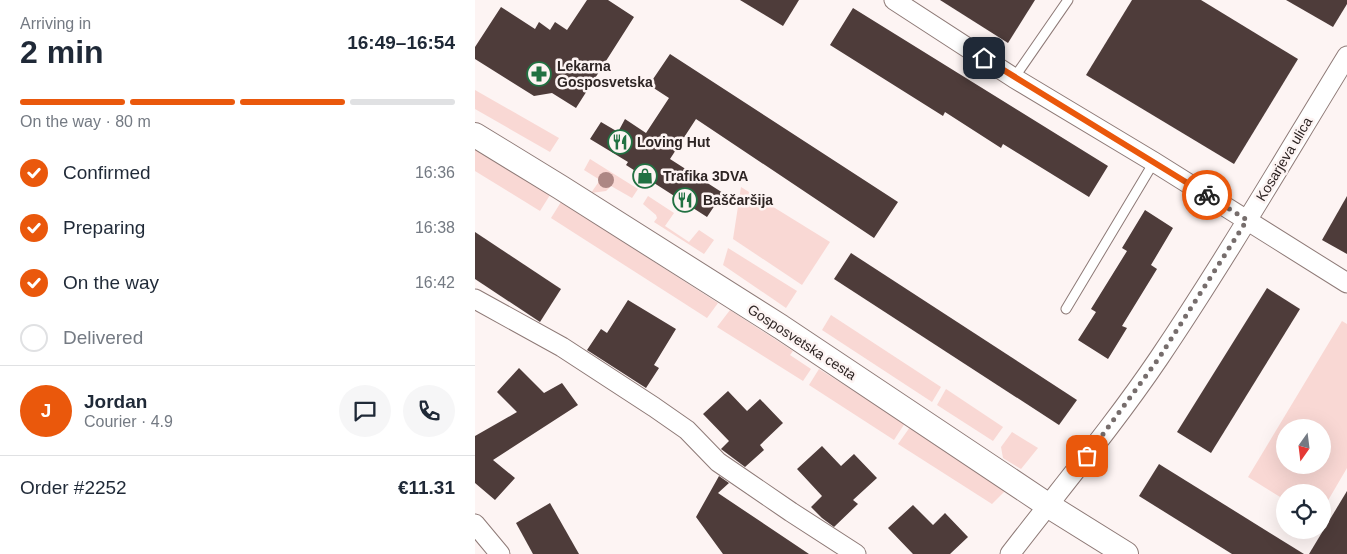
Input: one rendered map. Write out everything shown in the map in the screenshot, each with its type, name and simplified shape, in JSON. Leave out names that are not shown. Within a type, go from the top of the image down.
[{"type":"street","points":[[894,0],[1014,78],[1154,162],[1347,284]]},
{"type":"street","name":"Kosarjeva ulica","points":[[1011,554],[1116,418],[1159,358],[1345,62]]},
{"type":"street","name":"Gosposvetska cesta","points":[[475,135],[561,187],[781,327],[1049,506],[1126,554]]},
{"type":"street","points":[[475,299],[561,347],[654,407],[687,430],[718,462],[856,554]]},
{"type":"street","points":[[475,524],[499,554]]},
{"type":"lane","points":[[1014,78],[1068,0]]},
{"type":"lane","points":[[1066,308],[1154,162]]},
{"type":"shaded area","points":[[475,90],[559,138],[550,152],[475,109]]},
{"type":"shaded area","points":[[475,148],[550,195],[540,211],[475,171]]},
{"type":"shaded area","points":[[590,159],[638,189],[632,198],[611,186],[606,191],[591,193],[600,180],[584,170]]},
{"type":"shaded area","points":[[741,187],[830,242],[802,285],[733,239]]},
{"type":"shaded area","points":[[648,196],[674,213],[665,226],[689,242],[699,230],[714,240],[704,254],[654,222],[657,218],[656,215],[643,204]]},
{"type":"shaded area","points":[[561,202],[718,303],[707,318],[551,218]]},
{"type":"shaded area","points":[[728,248],[797,291],[786,308],[723,265]]},
{"type":"shaded area","points":[[730,310],[793,351],[790,355],[811,369],[803,381],[717,327]]},
{"type":"shaded area","points":[[831,315],[941,387],[932,402],[822,330]]},
{"type":"shaded area","points":[[1342,321],[1347,324],[1347,468],[1331,495],[1331,484],[1276,484],[1276,494],[1248,477],[1276,431],[1276,474],[1331,474],[1331,419],[1283,419]]},
{"type":"shaded area","points":[[819,369],[905,423],[894,440],[809,385]]},
{"type":"shaded area","points":[[946,389],[1003,427],[993,441],[937,405]]},
{"type":"shaded area","points":[[910,427],[1007,489],[992,504],[898,444]]},
{"type":"shaded area","points":[[1012,432],[1038,448],[1021,469],[1003,458],[1001,447]]},
{"type":"building","points":[[587,0],[608,0],[634,17],[576,108],[552,93],[534,96],[475,59],[475,47],[501,7],[535,29],[539,22],[550,30],[555,22],[567,30]]},
{"type":"building","points":[[740,0],[799,0],[783,26]]},
{"type":"building","points":[[940,0],[1035,0],[1008,43]]},
{"type":"building","points":[[1132,0],[1201,0],[1298,59],[1234,164],[1086,75]]},
{"type":"building","points":[[1286,0],[1347,0],[1347,4],[1333,27]]},
{"type":"building","points":[[853,8],[1108,166],[1089,197],[1003,144],[1001,148],[945,112],[943,116],[830,45]]},
{"type":"building","points":[[670,54],[898,202],[874,238],[696,119],[670,159],[723,193],[707,217],[626,165],[628,162],[590,139],[601,122],[618,132],[625,119],[646,133],[669,98],[649,85]]},
{"type":"building","points":[[1347,196],[1347,254],[1322,240]]},
{"type":"building","points":[[1145,210],[1173,228],[1151,265],[1157,269],[1122,326],[1127,328],[1108,359],[1078,340],[1096,312],[1091,309],[1127,251],[1122,248]]},
{"type":"building","points":[[475,232],[561,289],[540,322],[475,279]]},
{"type":"building","points":[[851,253],[1077,400],[1059,425],[834,279]]},
{"type":"building","points":[[1267,288],[1300,309],[1211,453],[1177,432]]},
{"type":"building","points":[[628,300],[676,329],[654,365],[659,368],[646,388],[587,350],[601,329],[607,333]]},
{"type":"building","points":[[519,368],[544,393],[562,383],[578,405],[493,460],[515,478],[495,500],[475,483],[475,436],[517,412],[497,392]]},
{"type":"building","points":[[728,391],[747,411],[760,399],[783,423],[760,445],[764,450],[745,467],[721,449],[729,441],[703,414]]},
{"type":"building","points":[[822,446],[841,466],[854,454],[877,478],[853,500],[858,504],[834,527],[811,507],[822,496],[797,469]]},
{"type":"building","points":[[1159,464],[1276,537],[1276,539],[1280,539],[1304,554],[1232,554],[1139,496]]},
{"type":"building","points":[[719,476],[729,483],[718,493],[809,554],[723,554],[696,517]]},
{"type":"building","points":[[1347,491],[1347,554],[1309,554],[1318,539],[1331,539],[1331,518]]},
{"type":"building","points":[[550,503],[579,554],[533,554],[516,523]]},
{"type":"building","points":[[913,505],[933,525],[945,513],[968,537],[950,554],[913,554],[888,528]]},
{"type":"way so far","points":[[1087,456],[1159,358],[1247,220],[1207,195]]},
{"type":"place","name":"Lekarna Gosposvetska","points":[[539,74]]},
{"type":"place","name":"Loving Hut","points":[[620,142]]},
{"type":"place","name":"Trafika 3DVA","points":[[645,176]]},
{"type":"place","name":"Baščaršija","points":[[685,200]]},
{"type":"route","points":[[984,58],[1207,195]]}]
